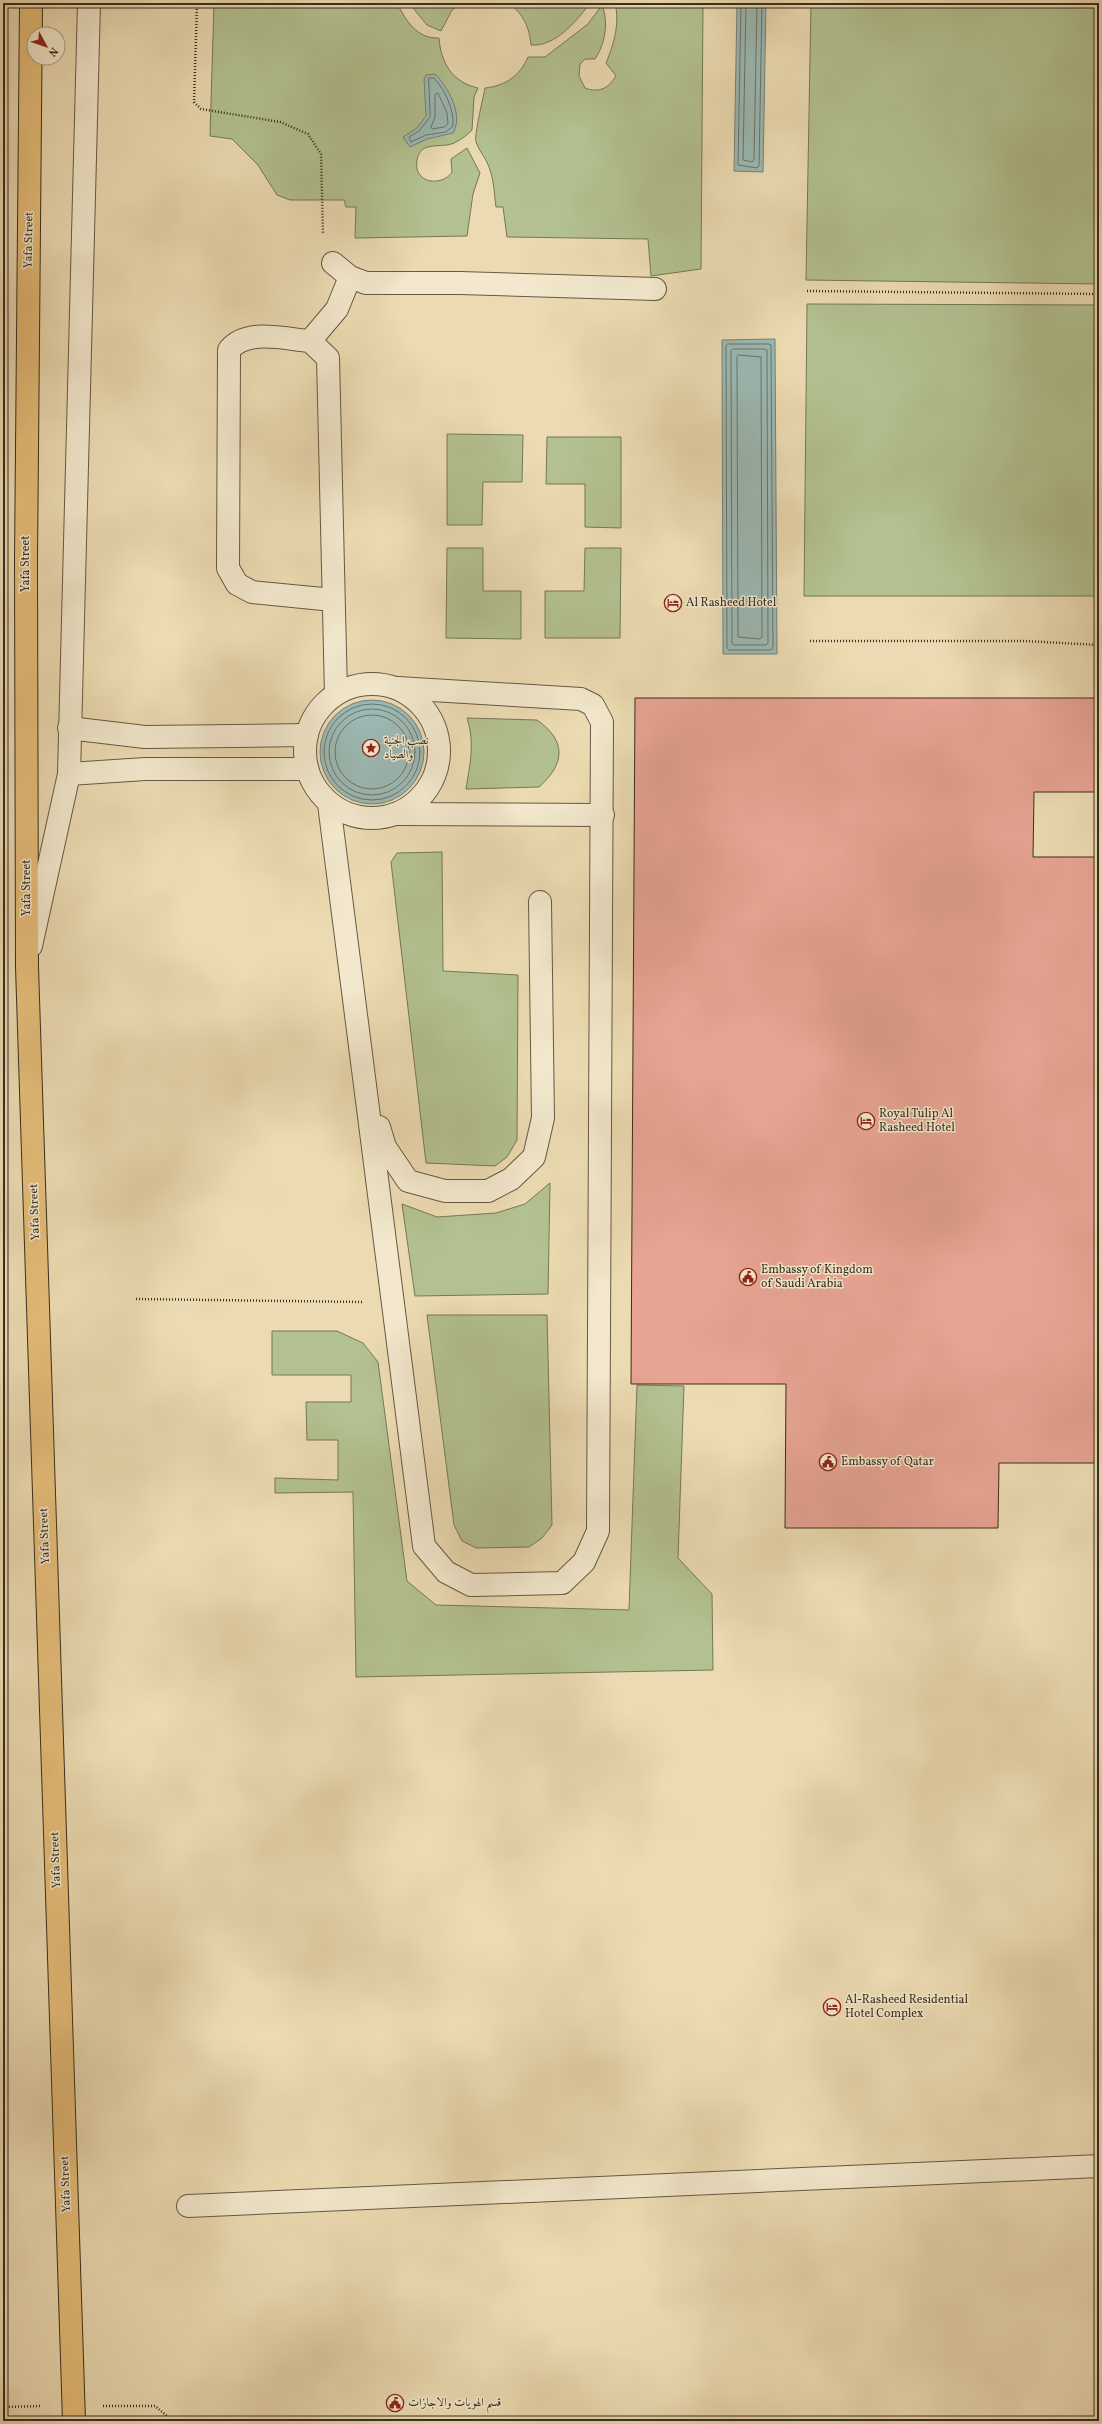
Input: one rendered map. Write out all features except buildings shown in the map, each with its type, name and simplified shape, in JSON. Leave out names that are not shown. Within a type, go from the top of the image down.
[{"type":"highway","name":"Yafa Street","points":[[31,3],[26,560],[27,967],[74,2421]]},
{"type":"lane","points":[[27,967],[69,774],[89,3]]},
{"type":"lane","points":[[333,263],[350,277],[366,283],[460,283],[656,290]]},
{"type":"lane","points":[[310,341],[337,309],[350,277]]},
{"type":"lane","points":[[333,600],[252,592],[237,584],[228,568],[229,350],[236,341],[252,336],[310,341],[328,358],[336,694]]},
{"type":"lane","points":[[330,804],[424,1546],[446,1572],[471,1585],[562,1583],[584,1562],[598,1531],[603,816],[602,722],[593,705],[581,698],[398,688],[377,683],[355,685],[336,694],[320,709],[307,735],[304,752],[307,769],[316,788],[330,804],[350,815],[373,819],[395,814],[603,816]]},
{"type":"lane","points":[[395,814],[415,803],[431,785],[439,764],[439,740],[432,718],[418,700],[398,688]]},
{"type":"lane","points":[[70,728],[145,737],[307,735]]},
{"type":"lane","points":[[69,774],[145,770],[307,769]]},
{"type":"lane","points":[[362,1060],[385,1147],[408,1181],[445,1191],[488,1191],[512,1179],[534,1156],[543,1118],[540,902]]},
{"type":"lane","points":[[188,2206],[1099,2166]]},
{"type":"path","points":[[197,3],[194,102],[201,108],[280,122],[308,134],[321,154],[323,234],[333,263]]},
{"type":"path","points":[[807,291],[1099,294]]},
{"type":"path","points":[[810,641],[1025,641],[1099,645]]},
{"type":"path","points":[[136,1299],[393,1303]]},
{"type":"green space","points":[[214,3],[397,3],[413,28],[431,38],[439,38],[442,56],[450,70],[461,81],[478,88],[474,97],[472,130],[464,137],[449,145],[432,146],[422,150],[417,160],[417,168],[420,175],[428,180],[437,181],[446,178],[452,172],[451,159],[467,148],[480,173],[473,194],[467,236],[355,238],[356,207],[346,207],[344,200],[290,200],[277,195],[258,165],[232,139],[210,136]]},
{"type":"green space","points":[[409,3],[462,3],[452,10],[441,31],[427,25]]},
{"type":"green space","points":[[508,3],[590,3],[565,32],[549,42],[540,45],[531,45],[529,32],[525,21],[514,7]]},
{"type":"green space","points":[[615,3],[703,3],[701,269],[651,276],[648,239],[507,237],[503,207],[496,207],[491,172],[476,142],[477,125],[485,88],[499,85],[511,79],[521,70],[528,57],[545,57],[588,24],[602,5],[605,19],[605,33],[601,47],[595,59],[585,59],[580,64],[579,76],[585,88],[595,90],[603,89],[610,84],[616,76],[606,63],[615,33],[617,18]]},
{"type":"green space","points":[[811,3],[1099,3],[1099,284],[806,280]]},
{"type":"green space","points":[[807,304],[1099,305],[1098,596],[804,596]]},
{"type":"green space","points":[[447,434],[523,435],[522,482],[483,482],[482,525],[447,525]]},
{"type":"green space","points":[[547,437],[621,437],[621,528],[585,527],[585,484],[546,484]]},
{"type":"green space","points":[[447,548],[483,548],[483,591],[521,591],[521,639],[446,638]]},
{"type":"green space","points":[[585,548],[621,548],[620,638],[545,638],[545,591],[584,591]]},
{"type":"green space","points":[[467,718],[537,720],[554,736],[558,744],[558,761],[554,770],[539,787],[466,789],[471,745],[471,736]]},
{"type":"green space","points":[[442,852],[443,971],[518,975],[517,1140],[507,1157],[495,1166],[426,1163],[391,862],[397,853]]},
{"type":"green space","points":[[550,1183],[548,1294],[415,1296],[402,1204],[437,1217],[496,1213],[525,1204]]},
{"type":"green space","points":[[427,1315],[547,1315],[552,1525],[542,1538],[529,1547],[476,1548],[462,1541],[454,1525]]},
{"type":"green space","points":[[272,1331],[337,1331],[363,1343],[378,1362],[407,1581],[436,1605],[629,1610],[637,1385],[684,1386],[678,1558],[712,1594],[713,1670],[356,1677],[353,1492],[275,1493],[275,1478],[338,1480],[338,1440],[307,1440],[306,1402],[351,1402],[351,1375],[272,1375]]},
{"type":"water","points":[[737,3],[766,3],[763,172],[734,171]]},
{"type":"water","points":[[435,74],[445,86],[453,102],[457,118],[456,126],[453,133],[427,139],[410,147],[403,137],[417,128],[426,116],[424,79],[426,75]]},
{"type":"water","points":[[775,339],[777,654],[723,654],[722,340]]},
{"type":"water","points":[[372,700],[392,704],[401,709],[415,723],[420,732],[424,752],[420,772],[415,781],[401,795],[392,800],[372,804],[352,800],[343,795],[329,781],[324,772],[320,752],[324,732],[329,723],[343,709],[352,704]]},
{"type":"place","name":"Al Rasheed Hotel","points":[[673,603]]},
{"type":"place","name":"نصب الجنية والصياد","points":[[371,748]]},
{"type":"place","name":"Royal Tulip Al Rasheed Hotel","points":[[866,1121]]},
{"type":"place","name":"Embassy of Kingdom of Saudi Arabia","points":[[748,1277]]},
{"type":"place","name":"Embassy of Qatar","points":[[828,1462]]},
{"type":"place","name":"Al-Rasheed Residential Hotel Complex","points":[[832,2007]]},
{"type":"place","name":"قسم الهويات والاجازات","points":[[395,2403]]}]
